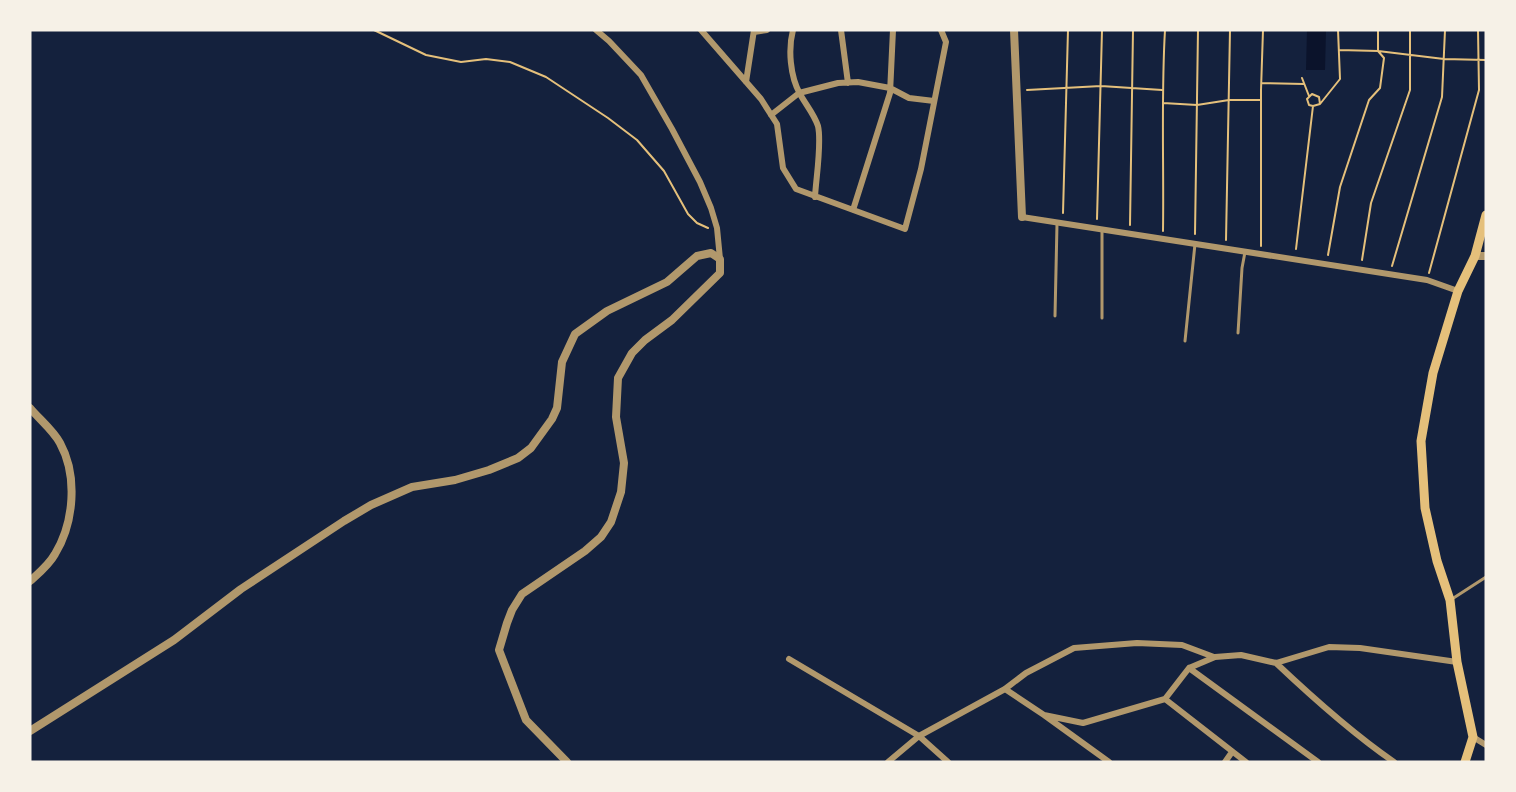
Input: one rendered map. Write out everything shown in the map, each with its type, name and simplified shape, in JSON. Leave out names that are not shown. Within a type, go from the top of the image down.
[{"type":"main road","points":[[1465,762],[1473,737],[1457,662],[1450,600],[1437,561],[1425,508],[1421,441],[1433,373],[1458,291],[1476,256],[1486,215]]},
{"type":"street","points":[[567,761],[526,720],[500,650],[512,610],[522,594],[585,551],[601,537],[611,522],[621,492],[624,463],[616,417],[618,378],[632,353],[672,320],[720,273],[717,228],[700,182],[641,75],[596,30]]},
{"type":"street","points":[[701,30],[761,99],[777,124],[783,168],[796,189],[905,229],[921,169],[946,42],[941,30]]},
{"type":"street","points":[[746,82],[754,31],[767,30]]},
{"type":"street","points":[[793,30],[789,46],[799,93],[809,106],[818,128],[815,196]]},
{"type":"street","points":[[842,30],[848,82]]},
{"type":"street","points":[[853,210],[890,88],[893,30]]},
{"type":"street","points":[[1014,30],[1022,217],[1427,280],[1458,291]]},
{"type":"street","points":[[771,115],[799,93],[848,82],[890,88],[909,98],[934,101]]},
{"type":"street","points":[[30,731],[159,651],[241,589],[344,521],[412,487],[455,480],[518,458],[531,448],[552,419],[557,408],[562,362],[575,334],[606,311],[667,282],[697,256],[711,253],[720,259]]},
{"type":"street","points":[[1476,256],[1486,256]]},
{"type":"street","points":[[30,408],[60,443],[70,475],[72,494],[67,527],[55,554],[30,581]]},
{"type":"street","points":[[888,762],[919,736],[1005,689],[1026,673],[1074,648],[1137,642],[1182,645],[1215,657]]},
{"type":"street","points":[[1044,715],[1083,723],[1166,699],[1189,668],[1215,657],[1241,655],[1276,663],[1329,647],[1360,648],[1457,662]]},
{"type":"street","points":[[789,659],[919,736],[948,762]]},
{"type":"street","points":[[1276,663],[1308,693],[1394,762]]},
{"type":"street","points":[[1189,668],[1318,762]]},
{"type":"street","points":[[1005,689],[1109,762]]},
{"type":"street","points":[[1166,699],[1246,762]]},
{"type":"street","points":[[1473,737],[1486,745]]},
{"type":"street","points":[[1225,762],[1232,752]]},
{"type":"lane","points":[[1055,316],[1060,223]]},
{"type":"lane","points":[[1100,229],[1102,318]]},
{"type":"lane","points":[[1185,341],[1195,244]]},
{"type":"lane","points":[[1238,333],[1245,252]]},
{"type":"lane","points":[[1450,600],[1486,577]]},
{"type":"path","points":[[374,30],[426,55],[461,62],[486,59],[504,61],[523,66],[546,77],[637,140],[664,171],[687,214],[701,226],[717,228]]},
{"type":"path","points":[[1060,223],[1068,30]]},
{"type":"path","points":[[1100,229],[1102,30]]},
{"type":"path","points":[[1130,234],[1133,30]]},
{"type":"path","points":[[1163,239],[1162,90],[1166,30]]},
{"type":"path","points":[[1195,244],[1198,30]]},
{"type":"path","points":[[1226,249],[1230,30]]},
{"type":"path","points":[[1262,254],[1263,30]]},
{"type":"path","points":[[1302,78],[1309,96],[1307,102],[1313,106],[1320,104],[1340,79],[1338,30]]},
{"type":"path","points":[[1326,265],[1340,187],[1369,100],[1380,88],[1384,58],[1378,51],[1378,30]]},
{"type":"path","points":[[1361,270],[1371,203],[1410,90],[1410,30]]},
{"type":"path","points":[[1389,274],[1442,97],[1445,30]]},
{"type":"path","points":[[1427,280],[1479,90],[1478,30]]},
{"type":"path","points":[[1339,50],[1378,51],[1444,59],[1486,60]]},
{"type":"path","points":[[1261,84],[1305,84]]},
{"type":"path","points":[[1017,90],[1101,86],[1162,90]]},
{"type":"path","points":[[1309,96],[1312,94],[1319,97],[1320,104]]},
{"type":"path","points":[[1163,103],[1197,105],[1229,100],[1261,100]]},
{"type":"path","points":[[1294,260],[1313,106]]},
{"type":"water","points":[[1307,30],[1326,30],[1325,70],[1306,70]]}]
